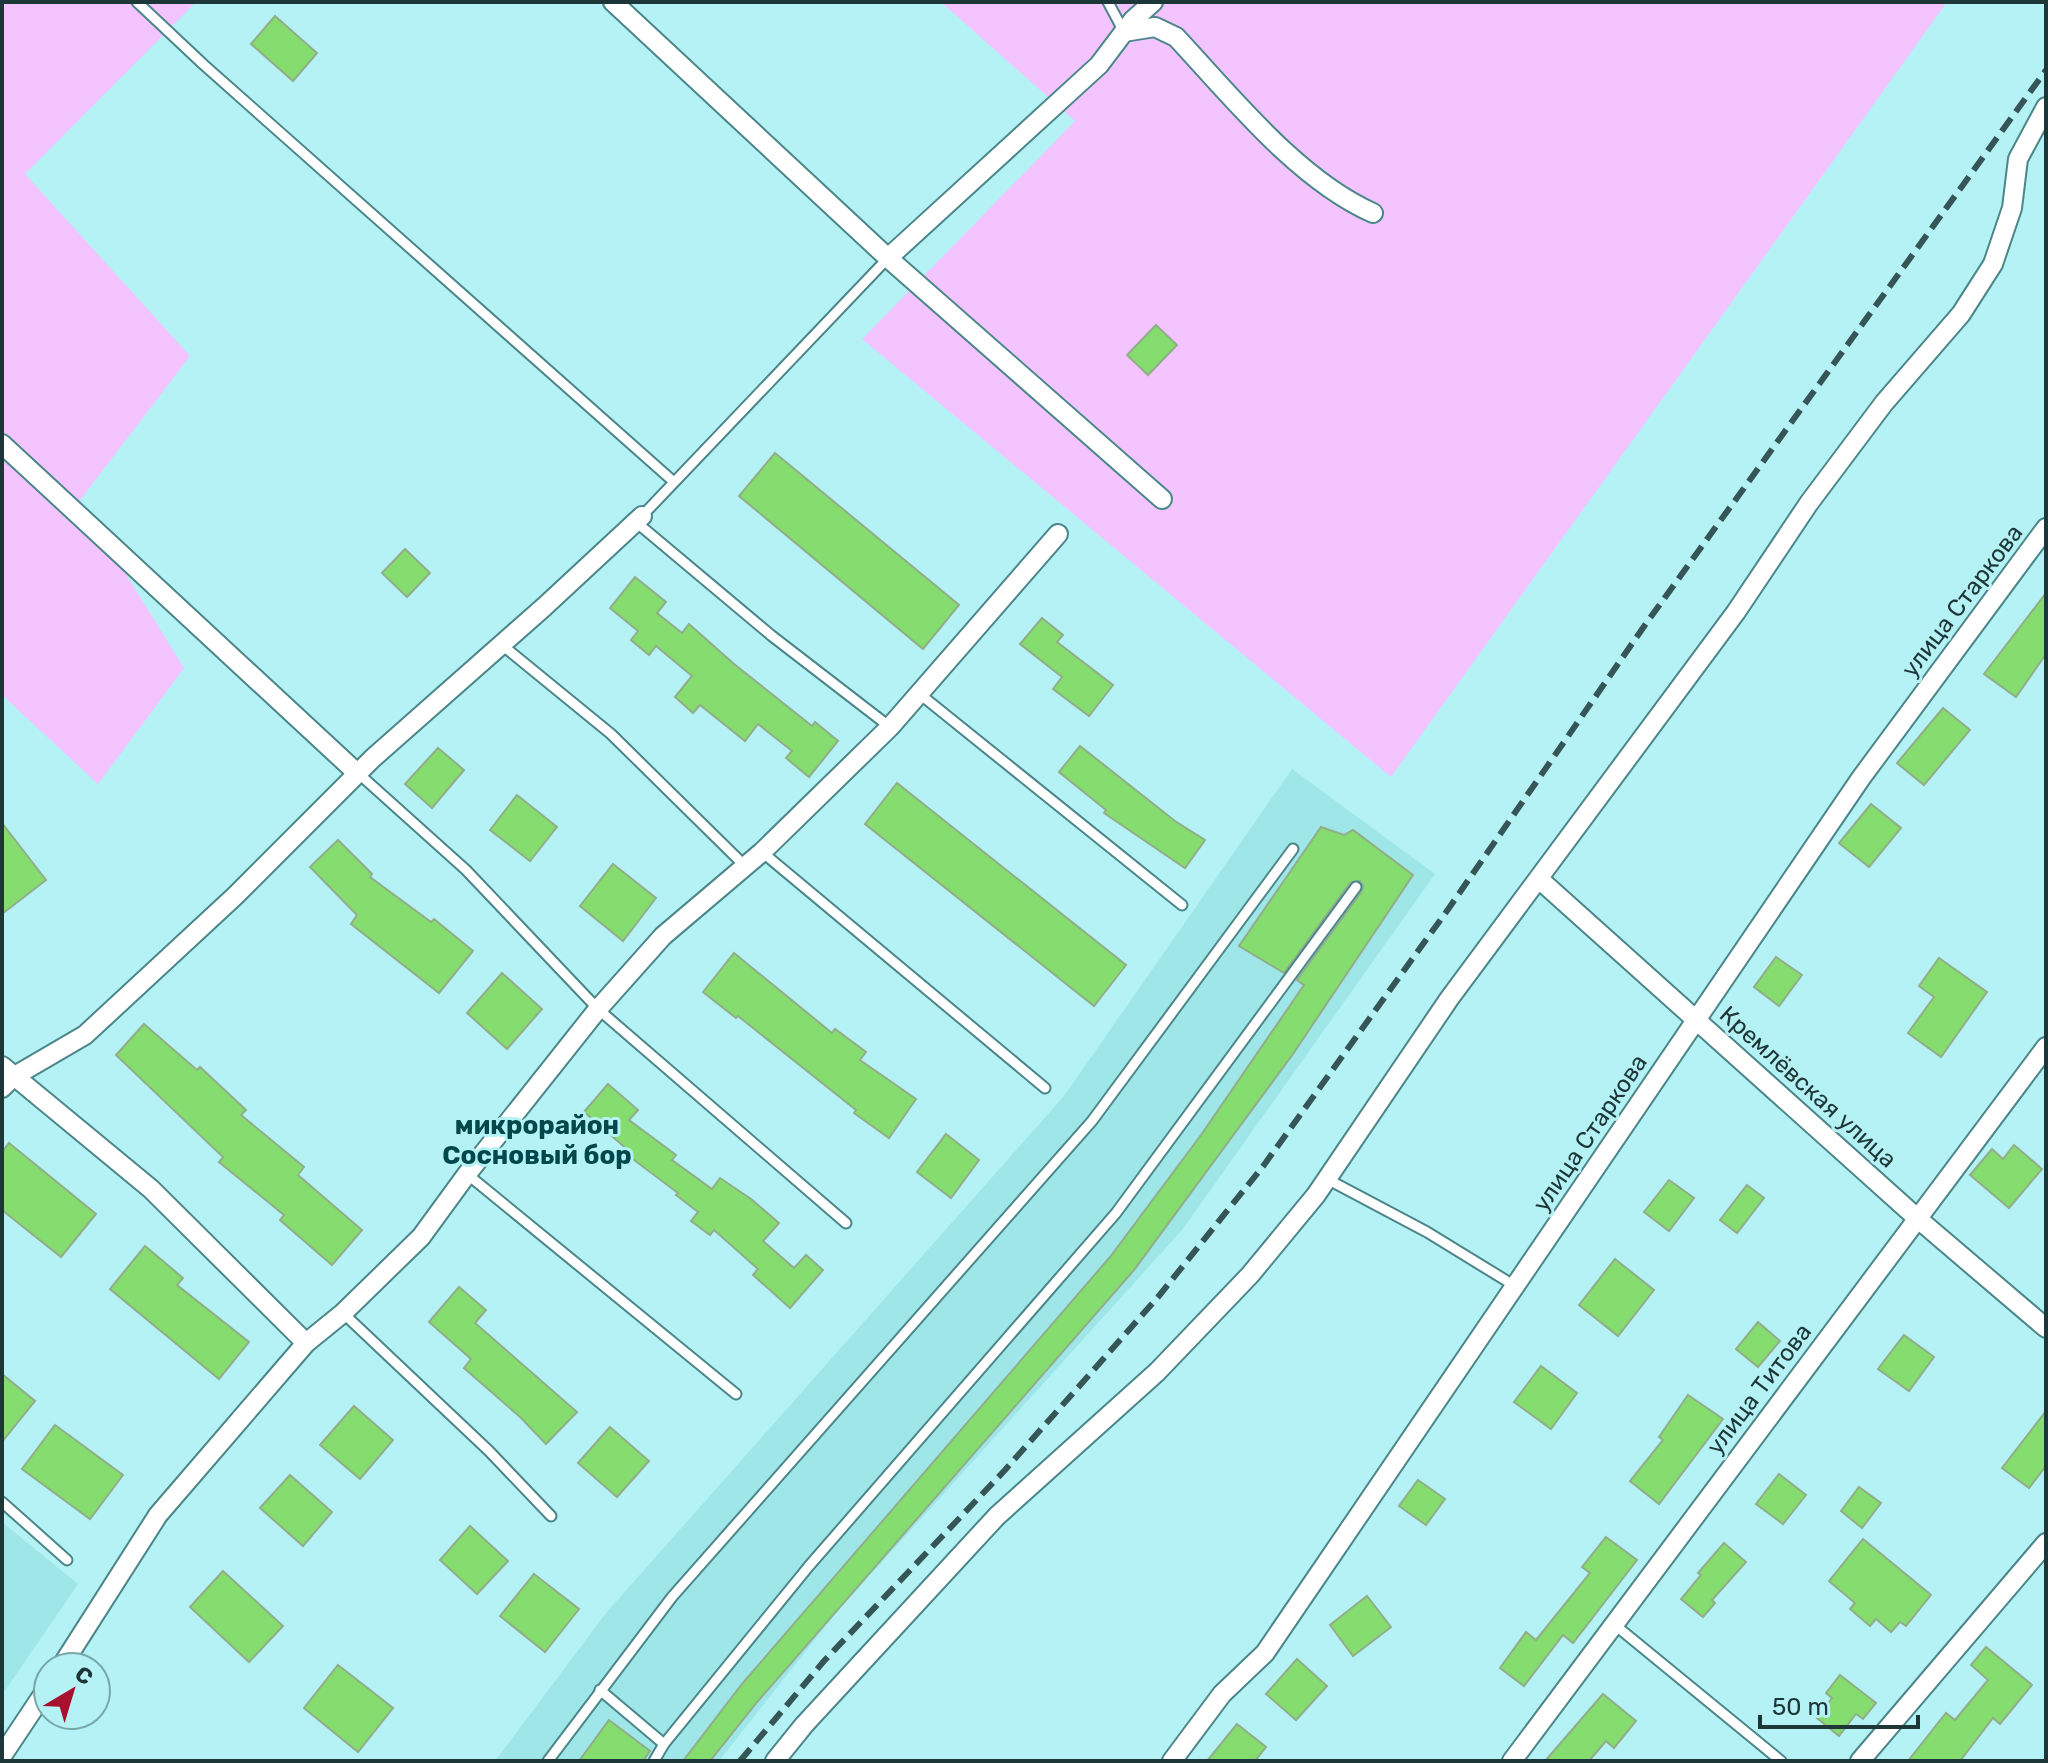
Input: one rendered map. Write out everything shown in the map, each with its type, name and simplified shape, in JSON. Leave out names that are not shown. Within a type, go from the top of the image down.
[{"type":"street","points":[[613,2],[888,258],[1162,499]]},
{"type":"street","points":[[888,258],[1099,65],[1124,32],[1153,2]]},
{"type":"street","points":[[1124,32],[1155,27],[1176,37],[1309,175],[1373,213]]},
{"type":"street","points":[[775,1761],[804,1725],[997,1516],[1157,1372],[1250,1275],[1327,1179],[1449,999],[1736,612],[1828,478],[1884,403],[1961,314],[1993,264],[2012,208],[2018,159],[2046,107]]},
{"type":"street","points":[[2,444],[357,773]]},
{"type":"street","points":[[306,1343],[151,1189],[6,1077],[85,1035],[235,896],[357,773],[639,519]]},
{"type":"street","name":"улица Старкова","points":[[1172,1761],[1222,1694],[1265,1653],[1861,778],[2046,528]]},
{"type":"street","points":[[71,1651],[158,1515],[306,1343],[343,1313],[421,1237],[598,1009],[663,936],[762,852],[921,695],[1058,534]]},
{"type":"street","name":"Кремлёвская улица","points":[[1539,879],[1917,1218],[2046,1328]]},
{"type":"street","name":"улица Титова","points":[[1512,1761],[2046,1047]]},
{"type":"street","points":[[1860,1761],[2046,1543]]},
{"type":"street","points":[[2,1756],[32,1711]]},
{"type":"lane","points":[[137,2],[227,86],[674,482]]},
{"type":"lane","points":[[1108,2],[1124,32]]},
{"type":"lane","points":[[888,258],[639,519],[772,636],[890,727]]},
{"type":"lane","points":[[502,645],[611,734],[745,866]]},
{"type":"lane","points":[[921,695],[1182,905]]},
{"type":"lane","points":[[357,773],[466,870],[598,1009],[846,1223]]},
{"type":"lane","points":[[548,1761],[672,1597],[1092,1121],[1293,849]]},
{"type":"lane","points":[[762,852],[1045,1088]]},
{"type":"lane","points":[[654,1761],[664,1744],[809,1566],[1116,1213],[1356,887]]},
{"type":"lane","points":[[467,1174],[736,1394]]},
{"type":"lane","points":[[1327,1179],[1427,1232],[1515,1286]]},
{"type":"lane","points":[[343,1313],[489,1451],[551,1516]]},
{"type":"lane","points":[[2,1502],[67,1560]]},
{"type":"lane","points":[[1615,1625],[1781,1761]]},
{"type":"lane","points":[[600,1690],[664,1744]]},
{"type":"shaded area","points":[[2,2],[196,2],[25,174],[190,356],[80,500],[184,668],[98,784],[2,695]]},
{"type":"shaded area","points":[[941,2],[1947,2],[1391,777],[862,339],[1075,121]]},
{"type":"shaded area","points":[[1292,769],[1435,874],[1182,1230],[835,1614],[719,1761],[495,1761],[606,1613],[1064,1096]]},
{"type":"shaded area","points":[[2,1522],[78,1584],[2,1695]]},
{"type":"building","points":[[275,16],[317,53],[293,81],[251,44]]},
{"type":"building","points":[[1156,325],[1177,345],[1148,375],[1127,355]]},
{"type":"building","points":[[775,453],[959,605],[923,649],[739,496]]},
{"type":"building","points":[[405,549],[430,573],[407,597],[382,573]]},
{"type":"building","points":[[635,577],[666,602],[657,613],[682,633],[689,624],[812,726],[815,722],[838,741],[809,777],[786,758],[792,751],[758,724],[745,741],[700,705],[693,713],[675,697],[692,676],[656,646],[649,655],[631,640],[638,631],[610,608]]},
{"type":"building","points":[[2046,593],[2046,654],[2016,697],[1984,674]]},
{"type":"building","points":[[1042,618],[1063,635],[1057,642],[1113,685],[1089,716],[1053,689],[1062,677],[1020,644]]},
{"type":"building","points":[[1943,708],[1970,730],[1924,785],[1897,763]]},
{"type":"building","points":[[1080,746],[1175,821],[1205,840],[1185,868],[1104,813],[1106,810],[1059,772]]},
{"type":"building","points":[[438,748],[464,770],[432,808],[405,784]]},
{"type":"building","points":[[897,783],[1126,965],[1094,1006],[865,824]]},
{"type":"building","points":[[517,795],[557,827],[530,861],[490,830]]},
{"type":"building","points":[[1871,804],[1901,828],[1869,867],[1839,843]]},
{"type":"building","points":[[2,823],[46,880],[2,914]]},
{"type":"building","points":[[1321,827],[1344,835],[1353,830],[1413,875],[1293,1054],[1134,1270],[758,1701],[710,1761],[683,1761],[742,1684],[1110,1257],[1201,1135],[1304,985],[1297,980],[1362,891],[1360,881],[1350,883],[1284,973],[1239,946]]},
{"type":"building","points":[[338,840],[372,874],[370,877],[431,922],[434,919],[473,951],[439,993],[351,924],[357,915],[310,867]]},
{"type":"building","points":[[613,864],[656,898],[623,941],[580,906]]},
{"type":"building","points":[[734,953],[832,1033],[835,1029],[866,1052],[860,1060],[916,1099],[889,1138],[854,1113],[856,1110],[738,1016],[736,1018],[703,992]]},
{"type":"building","points":[[1776,957],[1802,975],[1779,1006],[1754,987]]},
{"type":"building","points":[[1939,958],[1987,992],[1941,1057],[1908,1033],[1934,997],[1919,986]]},
{"type":"building","points":[[502,973],[542,1009],[507,1049],[467,1013]]},
{"type":"building","points":[[144,1024],[197,1070],[200,1067],[246,1110],[241,1115],[304,1167],[298,1175],[362,1230],[332,1265],[280,1220],[284,1215],[219,1162],[223,1157],[116,1055]]},
{"type":"building","points":[[608,1084],[638,1110],[629,1120],[676,1155],[672,1160],[712,1189],[720,1178],[779,1223],[763,1241],[794,1268],[806,1255],[823,1270],[790,1308],[753,1275],[758,1269],[714,1230],[710,1235],[691,1221],[698,1212],[626,1154],[629,1151],[584,1112]]},
{"type":"building","points":[[946,1134],[979,1160],[951,1198],[917,1172]]},
{"type":"building","points":[[9,1143],[96,1214],[61,1257],[2,1210],[2,1152]]},
{"type":"building","points":[[2014,1145],[2042,1169],[2009,1208],[1970,1175],[1992,1149],[2003,1159]]},
{"type":"building","points":[[1669,1180],[1694,1198],[1669,1231],[1644,1212]]},
{"type":"building","points":[[1747,1185],[1764,1198],[1737,1233],[1720,1220]]},
{"type":"building","points":[[145,1246],[183,1278],[177,1285],[249,1342],[219,1379],[110,1289]]},
{"type":"building","points":[[1615,1259],[1654,1290],[1618,1336],[1579,1305]]},
{"type":"building","points":[[459,1287],[486,1310],[475,1323],[577,1412],[546,1444],[464,1368],[471,1359],[429,1322]]},
{"type":"building","points":[[1758,1322],[1780,1341],[1758,1367],[1736,1349]]},
{"type":"building","points":[[1904,1335],[1934,1357],[1909,1391],[1878,1369]]},
{"type":"building","points":[[1541,1366],[1577,1393],[1551,1429],[1514,1402]]},
{"type":"building","points":[[2,1374],[35,1401],[2,1442]]},
{"type":"building","points":[[1688,1395],[1723,1419],[1659,1504],[1630,1481],[1663,1440],[1659,1437]]},
{"type":"building","points":[[354,1406],[393,1440],[360,1479],[320,1445]]},
{"type":"building","points":[[2046,1411],[2046,1466],[2029,1488],[2002,1468]]},
{"type":"building","points":[[55,1425],[123,1475],[90,1519],[22,1469]]},
{"type":"building","points":[[610,1427],[649,1461],[617,1497],[578,1463]]},
{"type":"building","points":[[1779,1474],[1806,1495],[1783,1524],[1756,1504]]},
{"type":"building","points":[[290,1475],[332,1512],[303,1546],[260,1508]]},
{"type":"building","points":[[1418,1480],[1445,1499],[1426,1525],[1399,1506]]},
{"type":"building","points":[[1859,1487],[1881,1503],[1862,1528],[1841,1511]]},
{"type":"building","points":[[470,1526],[508,1561],[477,1594],[440,1560]]},
{"type":"building","points":[[1606,1537],[1637,1560],[1573,1643],[1563,1635],[1524,1686],[1500,1668],[1526,1632],[1536,1640],[1590,1573],[1582,1567]]},
{"type":"building","points":[[1863,1539],[1931,1595],[1906,1626],[1900,1622],[1891,1632],[1876,1619],[1870,1626],[1850,1609],[1855,1603],[1829,1581]]},
{"type":"building","points":[[1724,1543],[1746,1562],[1712,1600],[1715,1603],[1703,1617],[1681,1599]]},
{"type":"building","points":[[223,1571],[283,1626],[249,1662],[190,1607]]},
{"type":"building","points":[[534,1574],[579,1609],[545,1652],[500,1616]]},
{"type":"building","points":[[1367,1596],[1391,1627],[1353,1656],[1330,1625]]},
{"type":"building","points":[[1986,1647],[2032,1685],[2000,1724],[1993,1718],[1960,1761],[1908,1761],[1946,1713],[1955,1720],[1988,1680],[1971,1665]]},
{"type":"building","points":[[1297,1659],[1327,1686],[1296,1720],[1266,1694]]},
{"type":"building","points":[[338,1665],[393,1708],[358,1752],[304,1708]]},
{"type":"building","points":[[1840,1675],[1876,1703],[1863,1719],[1856,1714],[1839,1736],[1817,1718],[1832,1698],[1826,1693]]},
{"type":"building","points":[[1603,1694],[1636,1721],[1614,1748],[1606,1741],[1589,1761],[1545,1761]]},
{"type":"building","points":[[609,1720],[650,1751],[643,1761],[579,1761]]},
{"type":"building","points":[[1237,1724],[1266,1747],[1255,1761],[1207,1761]]},
{"type":"railway","points":[[740,1761],[824,1661],[1005,1470],[1158,1297],[1264,1165],[1449,908],[1645,625],[2046,70]]},
{"type":"district","name":"микрорайон Сосновый бор","points":[[537,1140]]}]
